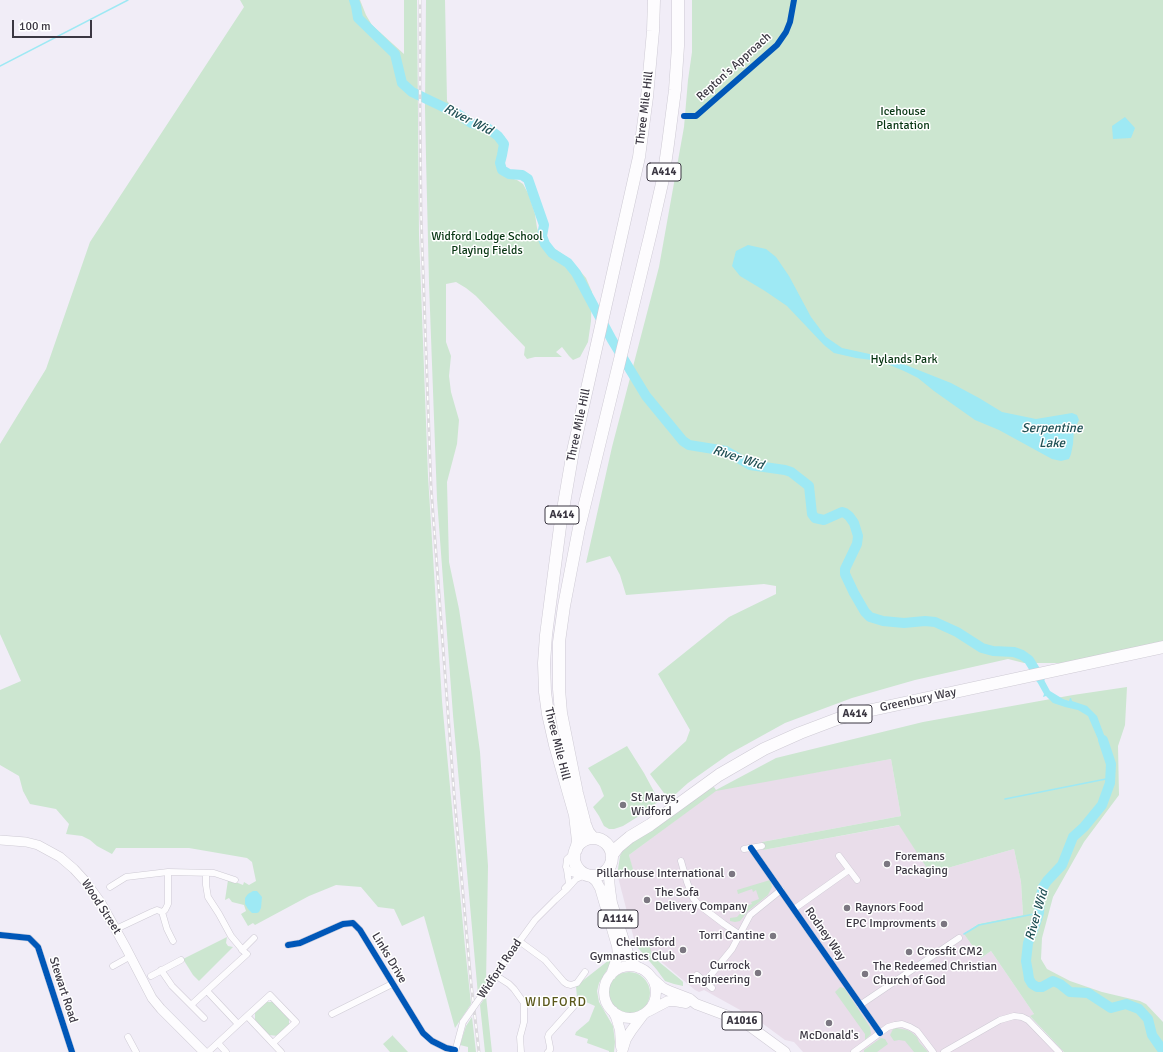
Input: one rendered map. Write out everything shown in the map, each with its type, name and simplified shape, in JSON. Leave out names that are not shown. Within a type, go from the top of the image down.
[{"type":"highway","name":"Three Mile Hill","points":[[576,850],[578,841],[575,815],[554,746],[545,692],[544,662],[548,612],[573,450],[637,168],[643,134],[653,31],[654,0]]},
{"type":"highway","name":"Three Mile Hill","points":[[596,839],[588,832],[585,824],[561,713],[558,660],[559,642],[564,606],[588,488],[656,212],[668,144],[675,83],[678,46],[678,0]]},
{"type":"highway","name":"Greenbury Way","points":[[611,859],[618,847],[630,837],[650,825],[702,786],[764,749],[800,733],[867,711],[1163,647]]},
{"type":"highway","name":"Greenbury Way","points":[[596,839],[606,840],[630,837]]},
{"type":"highway","points":[[576,850],[582,842],[588,839],[596,839]]},
{"type":"highway","name":"A414","points":[[576,850],[575,859],[577,866],[581,871],[586,875],[603,873],[608,869],[611,859],[610,850],[605,842],[596,839]]},
{"type":"main road","name":"Wood Street","points":[[0,840],[26,842],[38,845],[60,857],[85,881],[101,903],[116,929],[152,998],[204,1052]]},
{"type":"main road","name":"A1114","points":[[611,859],[609,878],[612,903],[630,959],[635,965],[651,976],[655,985],[656,994],[653,1005],[631,1031],[621,1052]]},
{"type":"main road","name":"A1114","points":[[586,875],[596,882],[600,888],[617,946],[618,955],[612,975],[606,983],[605,994],[607,1003],[616,1017],[620,1030],[621,1052]]},
{"type":"main road","points":[[612,975],[617,970],[625,967],[642,969]]},
{"type":"main road","name":"A1016","points":[[651,976],[663,988],[677,995],[690,999],[696,1004]]},
{"type":"main road","name":"A1016","points":[[646,1013],[668,1001],[696,1004],[744,1022],[785,1052]]},
{"type":"main road","points":[[613,1011],[628,1018],[646,1013]]},
{"type":"street","points":[[744,850],[762,846]]},
{"type":"street","name":"Rodney Way","points":[[751,848],[880,1033]]},
{"type":"street","name":"Widford Road","points":[[559,896],[569,884],[566,864],[567,859],[576,850]]},
{"type":"street","points":[[839,856],[857,880]]},
{"type":"street","points":[[681,861],[693,898],[706,910],[740,935]]},
{"type":"street","points":[[567,870],[574,875],[586,875]]},
{"type":"street","points":[[794,909],[849,870]]},
{"type":"street","points":[[162,912],[168,904],[168,872]]},
{"type":"street","points":[[110,886],[126,877],[168,872],[206,873],[221,875],[235,880]]},
{"type":"street","points":[[206,873],[208,897],[231,936],[241,948]]},
{"type":"street","name":"Widford Road","points":[[455,1051],[464,1022],[495,974],[519,941],[535,920],[576,879],[586,875]]},
{"type":"street","points":[[705,982],[732,949],[750,915],[781,890]]},
{"type":"street","points":[[116,929],[157,910],[162,912]]},
{"type":"street","points":[[162,912],[165,924],[173,941]]},
{"type":"street","name":"Links Drive","points":[[288,944],[300,943],[343,924],[353,923],[360,930],[392,984],[427,1038],[455,1051]]},
{"type":"street","name":"Stewart Road","points":[[0,935],[29,938],[38,947],[72,1052]]},
{"type":"street","points":[[191,1005],[247,954],[242,950],[254,938]]},
{"type":"street","points":[[860,1005],[959,938]]},
{"type":"street","points":[[943,940],[947,946]]},
{"type":"street","points":[[519,941],[545,960],[567,984],[570,985],[577,983],[585,972]]},
{"type":"street","points":[[113,966],[131,956]]},
{"type":"street","points":[[151,976],[182,960]]},
{"type":"street","points":[[162,970],[172,986],[204,1018]]},
{"type":"street","points":[[495,974],[514,988],[524,1003],[524,1022],[520,1037],[521,1052]]},
{"type":"street","points":[[697,975],[712,988]]},
{"type":"street","name":"Links Drive","points":[[332,1014],[392,984]]},
{"type":"street","points":[[207,991],[238,1024]]},
{"type":"street","points":[[208,1052],[270,995],[296,1022],[273,1044]]},
{"type":"street","points":[[551,1051],[548,1037],[549,1034],[574,1006]]},
{"type":"street","points":[[247,1016],[281,1052]]},
{"type":"street","points":[[944,1052],[1000,1020],[1014,1016],[1022,1017],[1028,1020],[1059,1052]]},
{"type":"street","points":[[854,1052],[888,1027],[902,1024],[910,1026],[917,1031],[933,1052]]},
{"type":"street","points":[[128,1036],[136,1052]]},
{"type":"street","points":[[218,1043],[226,1052]]},
{"type":"shaded area","points":[[891,759],[901,816],[762,842],[763,850],[900,825],[930,873],[1014,849],[1021,882],[1023,915],[978,924],[964,934],[981,958],[991,951],[1034,1014],[1030,1017],[1064,1052],[803,1052],[794,1042],[785,1040],[751,1015],[704,990],[699,992],[695,990],[634,939],[618,877],[633,873],[629,855],[716,790]]},
{"type":"green space","points":[[240,0],[360,0],[372,25],[404,54],[404,0],[417,0],[419,235],[428,476],[442,701],[471,1004],[455,1028],[424,916],[402,926],[394,909],[378,907],[361,887],[336,885],[309,896],[255,925],[253,923],[248,926],[241,914],[246,911],[244,905],[232,902],[229,898],[225,900],[228,880],[243,885],[244,882],[249,885],[256,881],[252,862],[247,858],[189,848],[116,848],[112,854],[82,836],[66,834],[69,824],[56,809],[30,804],[23,791],[19,776],[0,765],[0,690],[21,681],[0,634],[0,444],[46,369],[90,242],[244,7]]},
{"type":"green space","name":"Widford Lodge School Playing Fields","points":[[426,0],[445,0],[447,101],[468,124],[487,123],[505,137],[499,147],[498,167],[502,175],[517,180],[523,184],[529,195],[541,239],[571,260],[586,278],[592,292],[591,321],[588,342],[580,357],[573,360],[562,347],[556,352],[562,357],[535,357],[527,359],[524,355],[525,347],[476,296],[456,282],[446,284],[446,342],[451,356],[449,376],[451,392],[459,420],[457,444],[447,482],[449,562],[459,609],[480,752],[488,866],[486,984],[478,995],[453,715],[437,499],[426,157]]},
{"type":"green space","name":"Hylands Park","points":[[692,0],[1163,0],[1163,641],[1068,663],[1024,663],[1008,659],[915,680],[852,698],[785,723],[729,754],[688,783],[669,800],[650,774],[686,741],[690,730],[658,674],[729,617],[776,594],[776,586],[764,584],[626,595],[620,575],[610,556],[586,563],[612,447],[659,267],[684,127],[692,52]]},
{"type":"green space","points":[[1127,687],[1125,725],[1118,746],[1119,795],[1084,842],[1053,897],[1042,938],[1041,959],[1047,969],[1070,981],[1102,992],[1140,1001],[1146,1004],[1163,1022],[1163,1052],[1064,1052],[1030,1016],[1034,1014],[991,951],[981,958],[964,934],[978,924],[1023,915],[1021,882],[1014,849],[930,873],[899,825],[763,850],[762,842],[901,816],[891,759],[716,791],[629,855],[634,873],[617,876],[620,856],[626,846],[711,788],[714,787],[716,790],[776,758],[923,722],[1073,695]]},
{"type":"green space","points":[[627,746],[659,801],[623,826],[609,829],[604,826],[593,807],[604,796],[600,786],[588,768]]},
{"type":"green space","points":[[770,880],[772,887],[768,895],[748,911],[740,921],[730,921],[730,918],[737,917],[748,905],[752,904],[751,902],[759,899],[756,890],[753,892],[752,889],[738,894],[737,890]]},
{"type":"green space","points":[[227,937],[226,943],[228,946],[233,947],[199,981],[193,975],[183,959]]},
{"type":"green space","points":[[642,939],[648,941],[653,957],[681,980],[683,982],[683,986],[665,981],[638,948],[636,942]]},
{"type":"green space","points":[[609,960],[612,962],[599,983],[597,991],[599,1002],[613,1026],[615,1042],[614,1052],[609,1052],[587,1043],[588,1039],[575,1035],[576,1032],[589,1021],[595,1006],[577,998],[576,986]]},
{"type":"green space","points":[[625,972],[633,972],[644,978],[650,989],[650,997],[644,1008],[633,1014],[625,1014],[614,1008],[608,997],[608,989],[614,978]]},
{"type":"green space","points":[[840,987],[845,989],[870,1027],[871,1034],[865,1040],[865,1034],[835,992]]},
{"type":"green space","points":[[486,996],[492,1052],[485,1052],[480,1005]]},
{"type":"green space","points":[[266,1002],[274,1002],[289,1017],[289,1025],[278,1036],[269,1035],[255,1021],[255,1012]]},
{"type":"green space","points":[[472,1017],[476,1052],[468,1052],[468,1047],[460,1045],[466,1026]]},
{"type":"green space","points":[[897,1028],[911,1032],[917,1037],[919,1042],[928,1052],[914,1052],[905,1041],[894,1041],[890,1035],[893,1029]]},
{"type":"green space","points":[[393,1035],[408,1052],[390,1052],[383,1044]]},
{"type":"green space","points":[[881,1038],[885,1039],[888,1044],[877,1052],[864,1052],[864,1050]]},
{"type":"water","points":[[1125,117],[1135,128],[1131,138],[1113,139],[1112,126]]},
{"type":"water","name":"Serpentine Lake","points":[[748,245],[766,249],[776,257],[789,276],[811,317],[826,337],[842,348],[888,358],[951,383],[1002,412],[1036,419],[1072,413],[1077,415],[1079,420],[1074,430],[1073,444],[1069,459],[1061,461],[1052,459],[999,430],[975,420],[918,378],[904,371],[880,361],[834,353],[824,345],[787,306],[740,276],[732,266],[736,251]]},
{"type":"water","points":[[1036,665],[1050,691],[1063,699],[1069,701],[1071,698],[1072,701],[1087,706],[1097,716],[1110,751],[1104,753],[1088,716],[1078,710],[1053,703],[1046,696],[1043,697],[1044,694],[1029,667]]},
{"type":"water","points":[[253,891],[257,891],[262,897],[261,908],[257,913],[252,913],[245,904],[245,898]]},
{"type":"waterway","points":[[0,66],[128,0]]},
{"type":"waterway","name":"River Wid","points":[[354,0],[358,18],[395,54],[402,83],[412,92],[458,114],[471,123],[486,127],[498,136],[504,144],[500,163],[502,170],[509,174],[522,175],[528,179],[544,225],[542,236],[545,244],[552,253],[568,263],[576,273],[612,340],[646,396],[683,441],[689,445],[726,451],[750,465],[791,472],[809,486],[812,514],[815,518],[824,520],[842,512],[849,516],[854,523],[858,536],[857,544],[845,569],[845,574],[865,612],[870,617],[883,621],[904,623],[925,621],[935,622],[957,632],[982,648],[993,651],[1014,652],[1022,655],[1029,660],[1040,678]]},
{"type":"waterway","name":"River Wid","points":[[1103,740],[1111,764],[1110,783],[1102,805],[1084,827],[1073,837],[1062,865],[1043,887],[1039,913],[1028,943],[1026,961],[1029,979],[1032,984],[1037,987],[1042,987],[1053,981],[1060,984],[1070,992],[1088,993],[1111,1008],[1126,1004],[1139,1009],[1148,1019],[1152,1035],[1161,1048],[1163,1048]]},
{"type":"waterway","points":[[1005,799],[1111,778]]},
{"type":"waterway","points":[[964,934],[979,925],[1039,913]]},
{"type":"railway","points":[[420,0],[421,215],[431,487],[454,793],[471,983],[479,1052]]},
{"type":"cycle path","name":"Repton's Approach","points":[[684,116],[696,116],[777,45],[786,32],[790,22],[794,0]]},
{"type":"cycle path","points":[[751,848],[880,1033]]},
{"type":"cycle path","points":[[288,945],[300,943],[343,924],[353,923],[360,930],[423,1033],[432,1041],[446,1048],[455,1050]]},
{"type":"cycle path","points":[[0,935],[29,938],[38,947],[72,1052]]},
{"type":"place","name":"St Marys, Widford","points":[[623,805]]},
{"type":"place","name":"Foremans Packaging","points":[[887,864]]},
{"type":"place","name":"Pillarhouse International","points":[[732,874]]},
{"type":"place","name":"The Sofa Delivery Company","points":[[647,900]]},
{"type":"place","name":"Raynors Food","points":[[847,908]]},
{"type":"place","name":"EPC Improvments","points":[[944,924]]},
{"type":"place","name":"Torri Cantine","points":[[773,936]]},
{"type":"place","name":"Chelmsford Gymnastics Club","points":[[683,950]]},
{"type":"place","name":"Crossfit CM2","points":[[909,952]]},
{"type":"place","name":"Currock Engineering","points":[[758,973]]},
{"type":"place","name":"The Redeemed Christian Church of God","points":[[865,974]]},
{"type":"place","name":"McDonald's","points":[[829,1023]]},
{"type":"district","name":"WIDFORD","points":[[556,1003]]},
{"type":"park label","name":"Icehouse Plantation","points":[[903,119]]}]
